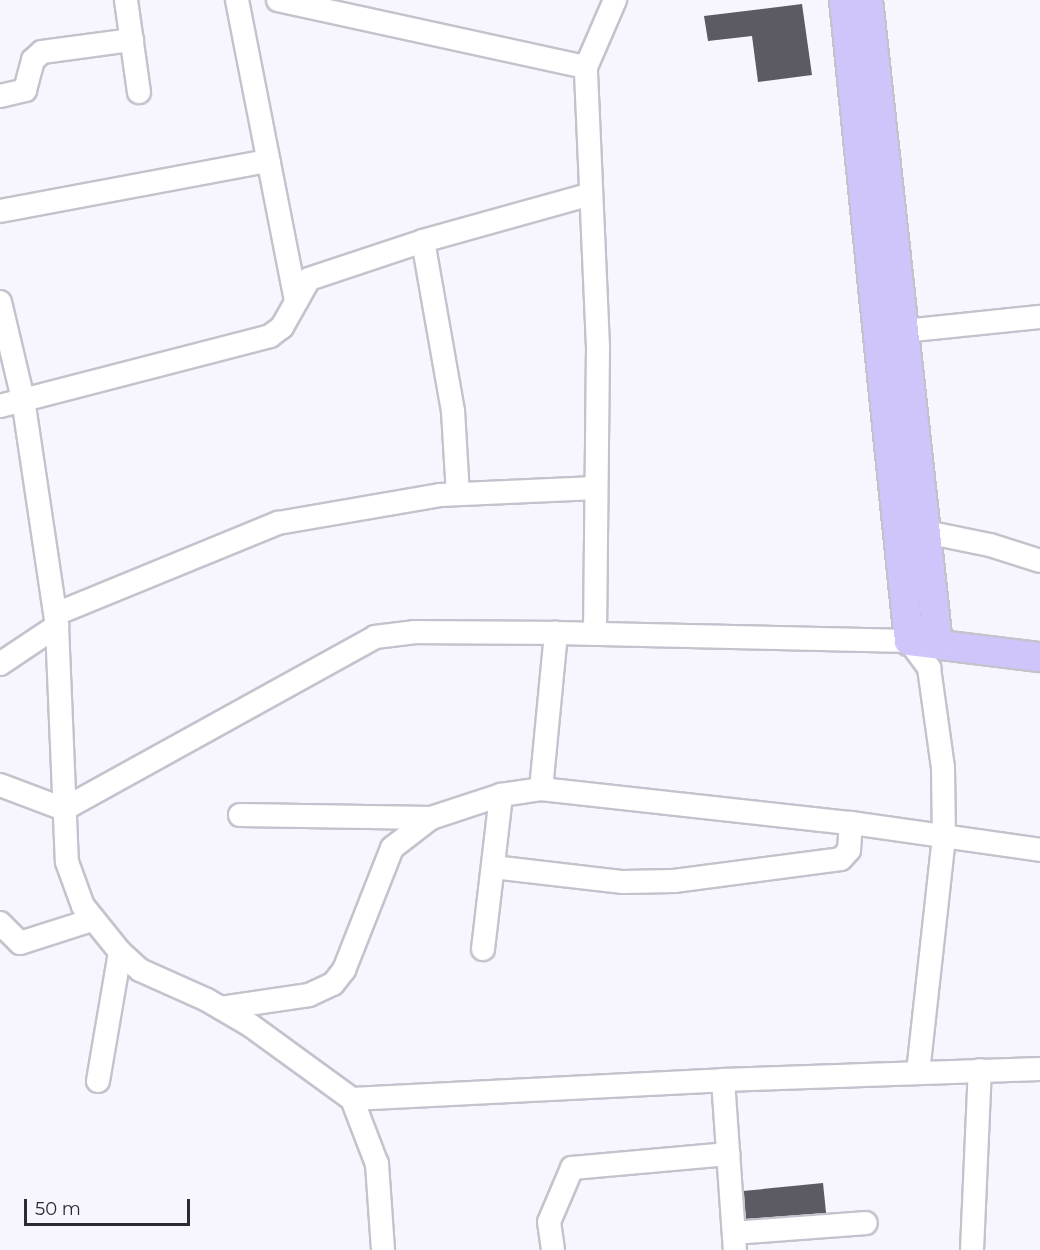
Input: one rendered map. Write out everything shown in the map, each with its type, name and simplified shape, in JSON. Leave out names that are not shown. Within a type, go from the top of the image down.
[{"type":"main road","points":[[844,0],[862,54],[904,331],[926,532],[933,656]]},
{"type":"main road","points":[[868,0],[862,54],[909,641],[933,656],[1040,657]]},
{"type":"street","points":[[126,0],[139,92]]},
{"type":"street","points":[[237,0],[296,301]]},
{"type":"street","points":[[278,0],[586,67]]},
{"type":"street","points":[[595,634],[598,347],[586,67],[615,0]]},
{"type":"street","points":[[0,96],[25,90],[33,60],[42,52],[132,40]]},
{"type":"street","points":[[0,211],[268,161]]},
{"type":"street","points":[[0,406],[270,336],[282,327],[309,279],[423,241],[591,194]]},
{"type":"street","points":[[423,241],[453,411],[458,494]]},
{"type":"street","points":[[0,302],[23,399],[57,620],[67,862],[82,906],[120,952],[140,970],[221,1008],[352,1099],[376,1164],[383,1250]]},
{"type":"street","points":[[904,331],[1040,317]]},
{"type":"street","points":[[0,664],[57,620],[278,523],[389,501],[458,494],[597,488]]},
{"type":"street","points":[[926,532],[990,544],[1040,561]]},
{"type":"street","points":[[0,785],[64,809],[375,637],[414,632],[556,633],[909,641]]},
{"type":"street","points":[[541,789],[556,633]]},
{"type":"street","points":[[918,1071],[944,837],[943,768],[933,656]]},
{"type":"street","points":[[240,815],[431,818],[501,795],[541,789],[851,823],[1040,850]]},
{"type":"street","points":[[483,949],[501,795]]},
{"type":"street","points":[[221,1008],[309,995],[333,984],[344,970],[392,848],[431,818]]},
{"type":"street","points":[[493,867],[623,882],[674,881],[841,859],[849,850],[851,823]]},
{"type":"street","points":[[0,923],[20,943],[92,920]]},
{"type":"street","points":[[98,1081],[120,952]]},
{"type":"street","points":[[352,1099],[918,1071],[1040,1069]]},
{"type":"street","points":[[972,1250],[980,1070]]},
{"type":"street","points":[[723,1080],[735,1242],[866,1223]]},
{"type":"street","points":[[553,1250],[549,1222],[572,1168],[728,1154]]},
{"type":"building","points":[[802,4],[812,75],[758,82],[752,36],[708,41],[704,16]]},
{"type":"building","points":[[823,1183],[827,1222],[747,1230],[743,1191]]}]
